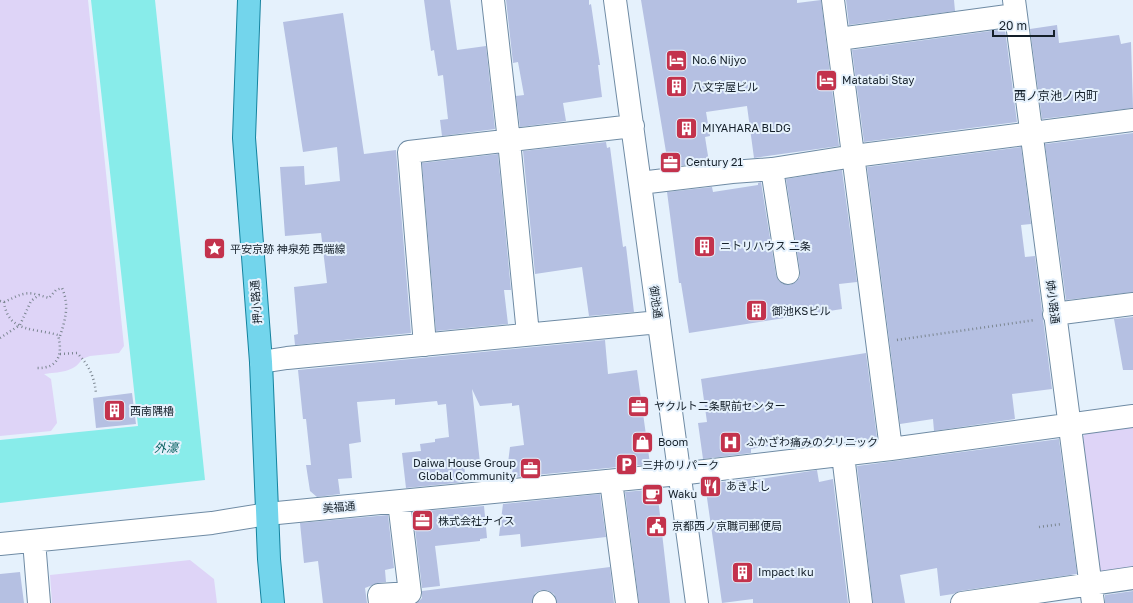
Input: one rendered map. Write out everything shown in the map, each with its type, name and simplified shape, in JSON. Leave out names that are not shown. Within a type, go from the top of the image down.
[{"type":"main road","name":"押小路通","points":[[248,0],[244,138],[261,362],[269,559],[273,603]]},
{"type":"street","points":[[493,0],[509,141],[528,334]]},
{"type":"street","name":"御池通","points":[[615,0],[697,603]]},
{"type":"street","points":[[833,0],[892,449]]},
{"type":"street","points":[[839,39],[1014,7]]},
{"type":"street","name":"姉小路通","points":[[1014,7],[1068,425],[1092,593]]},
{"type":"street","points":[[640,183],[732,172],[772,170],[854,156],[1133,120]]},
{"type":"street","points":[[425,345],[409,152],[633,126]]},
{"type":"street","points":[[772,170],[788,273]]},
{"type":"street","points":[[1055,316],[1133,304]]},
{"type":"street","points":[[261,362],[287,358],[659,322]]},
{"type":"street","name":"美福通","points":[[0,544],[212,523],[267,514],[680,474],[892,449],[1133,416]]},
{"type":"street","points":[[843,455],[861,603]]},
{"type":"street","points":[[611,481],[627,603]]},
{"type":"street","points":[[380,603],[379,595],[410,593],[399,502]]},
{"type":"street","points":[[34,541],[39,603]]},
{"type":"street","points":[[962,603],[1092,593],[1133,578]]},
{"type":"path","points":[[0,301],[4,302],[20,294],[32,293],[49,298],[56,290],[62,288],[66,297],[67,310],[59,339],[60,354],[54,365],[44,368],[36,368]]},
{"type":"path","points":[[0,338],[20,325],[31,301],[39,296]]},
{"type":"path","points":[[4,302],[5,312],[12,322],[33,331],[58,335],[59,339]]},
{"type":"path","points":[[878,342],[1055,316]]},
{"type":"path","points":[[60,354],[77,353],[87,364],[94,377],[96,393]]},
{"type":"shaded area","points":[[0,0],[88,0],[124,346],[119,353],[90,356],[82,359],[75,367],[65,371],[44,374],[51,379],[57,423],[51,431],[0,436]]},
{"type":"shaded area","points":[[1133,426],[1133,572],[1106,576],[1098,570],[1079,441],[1086,433]]},
{"type":"shaded area","points":[[190,560],[214,579],[217,603],[52,603],[50,575]]},
{"type":"water","name":"外濠","points":[[91,0],[155,0],[205,480],[0,503],[0,440],[138,426]]},
{"type":"building","points":[[424,0],[450,0],[457,50],[486,46],[495,129],[442,136],[440,120],[448,119],[443,75],[438,76],[434,50],[431,51]]},
{"type":"building","points":[[506,0],[589,0],[589,5],[591,4],[600,65],[598,65],[602,97],[563,103],[566,121],[520,127],[516,96],[524,95],[518,62],[513,63]]},
{"type":"building","points":[[641,0],[797,0],[797,3],[821,0],[839,146],[754,158],[747,106],[706,112],[710,136],[705,137],[709,162],[663,168],[661,153],[666,152]]},
{"type":"building","points":[[846,0],[954,0],[955,11],[849,25]]},
{"type":"building","points":[[343,13],[364,154],[396,150],[411,333],[295,345],[294,335],[298,334],[294,287],[327,283],[321,233],[285,236],[280,167],[304,166],[305,185],[340,181],[337,147],[303,152],[283,22]]},
{"type":"building","points":[[1057,25],[1059,43],[1119,35],[1121,44],[1131,42],[1133,108],[1042,119],[1030,29]]},
{"type":"building","points":[[1005,29],[1017,122],[864,142],[852,50]]},
{"type":"building","points":[[1133,133],[1133,292],[1066,300],[1045,144]]},
{"type":"building","points":[[606,142],[607,148],[610,147],[623,247],[626,246],[634,312],[589,316],[582,267],[535,274],[523,151]]},
{"type":"building","points":[[1021,147],[1031,224],[1021,225],[1025,257],[1035,256],[1052,389],[1012,394],[1015,419],[934,431],[933,419],[900,424],[867,167]]},
{"type":"building","points":[[498,154],[511,290],[504,290],[508,324],[436,331],[422,163]]},
{"type":"building","points":[[842,170],[857,282],[839,284],[842,309],[689,333],[681,283],[679,283],[667,192],[712,187],[713,192],[758,185],[758,183],[761,182],[776,275],[779,281],[783,284],[790,285],[796,282],[800,277],[800,271],[786,179]]},
{"type":"building","points":[[1133,317],[1133,370],[1123,370],[1114,319]]},
{"type":"building","points":[[605,340],[608,374],[637,370],[650,464],[515,477],[508,463],[510,447],[524,445],[519,405],[512,406],[512,403],[480,406],[472,389],[480,463],[464,464],[466,482],[406,488],[402,453],[421,451],[420,444],[435,442],[435,439],[449,437],[446,404],[438,405],[437,401],[395,405],[395,399],[357,402],[361,442],[349,444],[352,478],[338,479],[340,494],[317,497],[310,491],[306,465],[311,465],[306,419],[303,419],[298,370]]},
{"type":"building","points":[[866,353],[877,438],[850,441],[846,441],[845,438],[813,441],[813,446],[792,448],[791,443],[781,444],[751,449],[751,453],[703,459],[698,423],[707,422],[701,379]]},
{"type":"building","name":"西南隅櫓","points":[[132,393],[136,424],[96,428],[93,398]]},
{"type":"building","points":[[1059,439],[1077,574],[960,591],[953,594],[940,596],[937,568],[900,575],[905,603],[873,603],[857,466]]},
{"type":"building","points":[[817,470],[819,482],[833,479],[848,603],[753,603],[753,599],[722,603],[705,484],[755,478],[755,480]]},
{"type":"building","points":[[657,489],[670,603],[639,603],[625,492]]},
{"type":"building","points":[[600,494],[606,537],[521,547],[520,534],[499,536],[503,504]]},
{"type":"building","points":[[484,506],[487,538],[480,539],[480,541],[435,546],[440,586],[422,588],[413,512]]},
{"type":"building","points":[[388,515],[394,568],[385,570],[386,582],[378,583],[365,588],[367,603],[323,603],[318,561],[304,563],[300,523]]},
{"type":"building","points":[[610,567],[614,603],[557,603],[554,594],[547,590],[541,590],[535,593],[532,603],[417,603],[422,598],[422,591]]},
{"type":"building","points":[[20,572],[24,603],[0,603],[0,574]]},
{"type":"building","points":[[1133,591],[1133,603],[1105,603],[1105,595]]},
{"type":"place","name":"No.6 Nijyo","points":[[676,60]]},
{"type":"place","name":"Matatabi Stay","points":[[827,80]]},
{"type":"place","name":"八文字屋ビル","points":[[677,87]]},
{"type":"place","name":"MIYAHARA BLDG","points":[[686,128]]},
{"type":"place","name":"Century 21","points":[[671,162]]},
{"type":"place","name":"ニトリハウス 二条","points":[[704,246]]},
{"type":"place","name":"平安京跡 神泉苑 西端線","points":[[215,249]]},
{"type":"place","name":"御池KSビル","points":[[757,311]]},
{"type":"place","name":"ヤクルト二条駅前センター","points":[[639,406]]},
{"type":"place","name":"西南隅櫓","points":[[114,411]]},
{"type":"place","name":"Boom","points":[[643,442]]},
{"type":"place","name":"ふかざわ痛みのクリニック","points":[[730,442]]},
{"type":"place","name":"三井のリパーク","points":[[627,465]]},
{"type":"place","name":"Daiwa House Group Global Community","points":[[531,469]]},
{"type":"place","name":"あきよし","points":[[711,486]]},
{"type":"place","name":"Waku","points":[[652,494]]},
{"type":"place","name":"株式会社ナイス","points":[[423,521]]},
{"type":"place","name":"京都西ノ京職司郵便局","points":[[657,526]]},
{"type":"place","name":"Impact Iku","points":[[742,572]]},
{"type":"district","name":"西ノ京池ノ内町","points":[[1056,96]]}]
